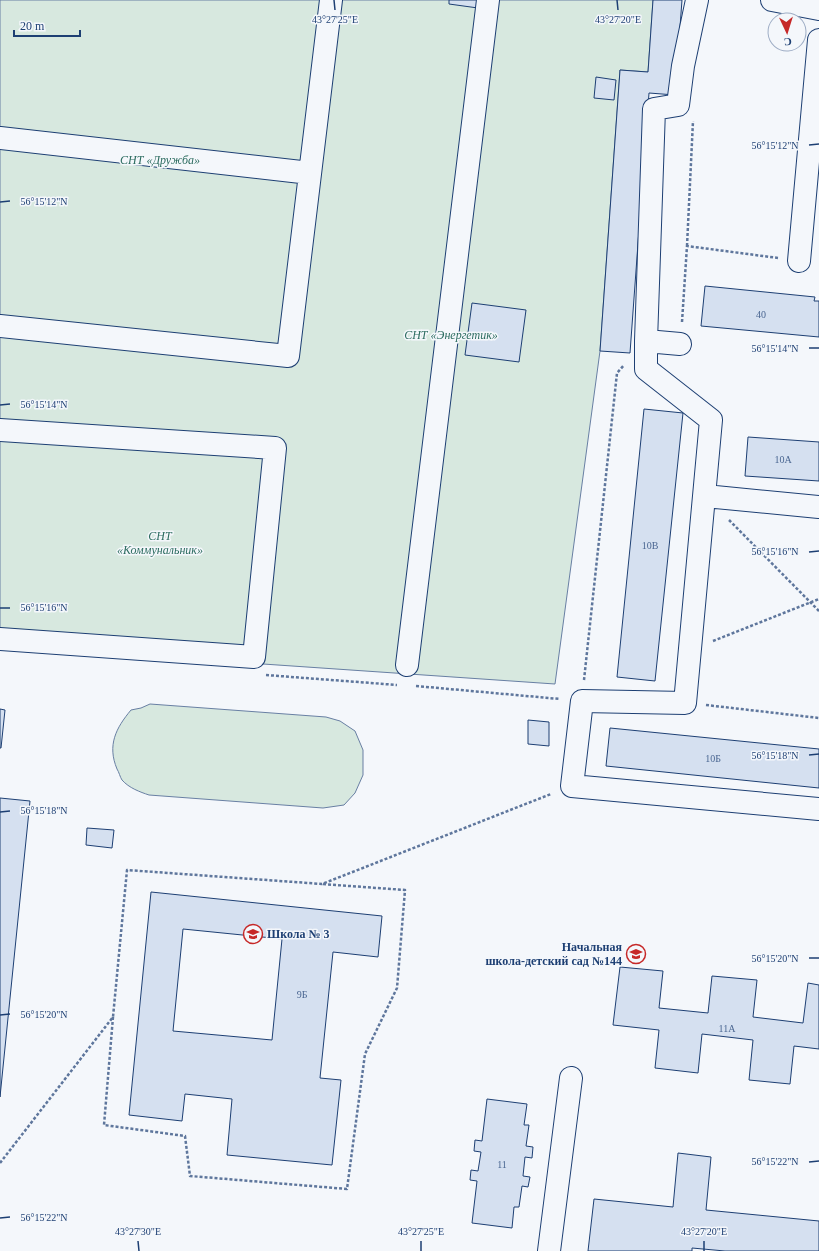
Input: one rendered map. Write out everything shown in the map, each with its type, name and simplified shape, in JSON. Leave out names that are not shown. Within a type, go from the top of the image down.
[{"type":"lane","points":[[0,326],[288,356],[331,0]]},
{"type":"lane","points":[[407,665],[488,0]]},
{"type":"lane","points":[[697,0],[683,66],[678,105],[654,109],[646,341],[646,369],[711,420],[686,703],[582,701],[572,786],[819,809]]},
{"type":"lane","points":[[772,0],[819,9]]},
{"type":"lane","points":[[799,261],[819,40]]},
{"type":"lane","points":[[0,138],[310,173]]},
{"type":"lane","points":[[646,341],[680,344]]},
{"type":"lane","points":[[0,430],[275,448],[254,657],[0,639]]},
{"type":"lane","points":[[705,496],[819,506]]},
{"type":"lane","points":[[548,1251],[571,1078]]},
{"type":"path","points":[[680,344],[694,119]]},
{"type":"path","points":[[687,246],[799,261]]},
{"type":"path","points":[[415,686],[582,701],[617,372],[646,341]]},
{"type":"path","points":[[705,496],[819,611]]},
{"type":"path","points":[[690,651],[819,599]]},
{"type":"path","points":[[266,675],[399,685]]},
{"type":"path","points":[[686,703],[819,718]]},
{"type":"path","points":[[322,884],[572,786]]},
{"type":"path","points":[[127,870],[322,884],[405,890],[397,988],[365,1054],[347,1189],[190,1176],[185,1136],[104,1125],[127,870]]},
{"type":"path","points":[[0,1163],[113,1017]]},
{"type":"green space","points":[[0,0],[653,0],[648,72],[620,70],[600,351],[555,684],[0,646]]},
{"type":"green space","points":[[150,704],[326,717],[340,721],[355,731],[363,750],[363,775],[355,793],[344,805],[323,808],[149,795],[138,791],[122,780],[114,760],[113,745],[117,730],[131,710]]},
{"type":"building","points":[[449,0],[479,0],[478,8],[449,4]]},
{"type":"building","points":[[653,0],[682,0],[675,95],[649,93],[630,353],[600,351],[620,70],[648,72]]},
{"type":"building","points":[[596,77],[616,80],[614,100],[594,98]]},
{"type":"building","points":[[705,286],[815,297],[814,301],[819,301],[819,337],[701,326]]},
{"type":"building","points":[[472,303],[526,310],[519,362],[465,355]]},
{"type":"building","points":[[644,409],[683,413],[655,681],[617,677]]},
{"type":"building","points":[[748,437],[819,442],[819,481],[745,476]]},
{"type":"building","points":[[0,709],[5,710],[1,748],[0,748]]},
{"type":"building","points":[[528,720],[549,722],[549,746],[528,744]]},
{"type":"building","points":[[610,728],[819,749],[819,788],[606,766]]},
{"type":"building","points":[[0,798],[30,801],[0,1097]]},
{"type":"building","points":[[87,828],[114,830],[112,848],[86,845]]},
{"type":"building","points":[[151,892],[382,916],[378,957],[333,952],[320,1078],[341,1080],[332,1165],[227,1155],[232,1099],[185,1094],[182,1121],[129,1115]],"holes":[[[183,929],[282,939],[272,1040],[173,1031]]]},
{"type":"building","points":[[620,967],[663,971],[659,1008],[708,1013],[712,976],[757,980],[753,1017],[803,1023],[808,983],[819,985],[819,1049],[794,1046],[790,1084],[749,1080],[753,1040],[702,1034],[698,1073],[655,1068],[659,1030],[613,1025]]},
{"type":"building","points":[[487,1099],[527,1104],[524,1125],[529,1125],[526,1146],[533,1147],[532,1158],[525,1157],[523,1176],[530,1177],[528,1187],[522,1186],[519,1207],[514,1207],[512,1228],[472,1223],[477,1181],[470,1180],[471,1170],[478,1171],[481,1152],[474,1151],[475,1140],[482,1141]]},
{"type":"building","points":[[678,1153],[711,1157],[706,1210],[819,1221],[819,1251],[725,1251],[692,1248],[692,1251],[588,1251],[594,1199],[673,1207]]},
{"type":"place","name":"Школа № 3","points":[[253,934]]},
{"type":"place","name":"Начальная школа-детский сад №144","points":[[636,954]]},
{"type":"park label","name":"СНТ «Дружба»","points":[[160,160]]},
{"type":"park label","name":"СНТ «Энергетик»","points":[[451,335]]},
{"type":"park label","name":"СНТ «Коммунальник»","points":[[160,543]]}]
